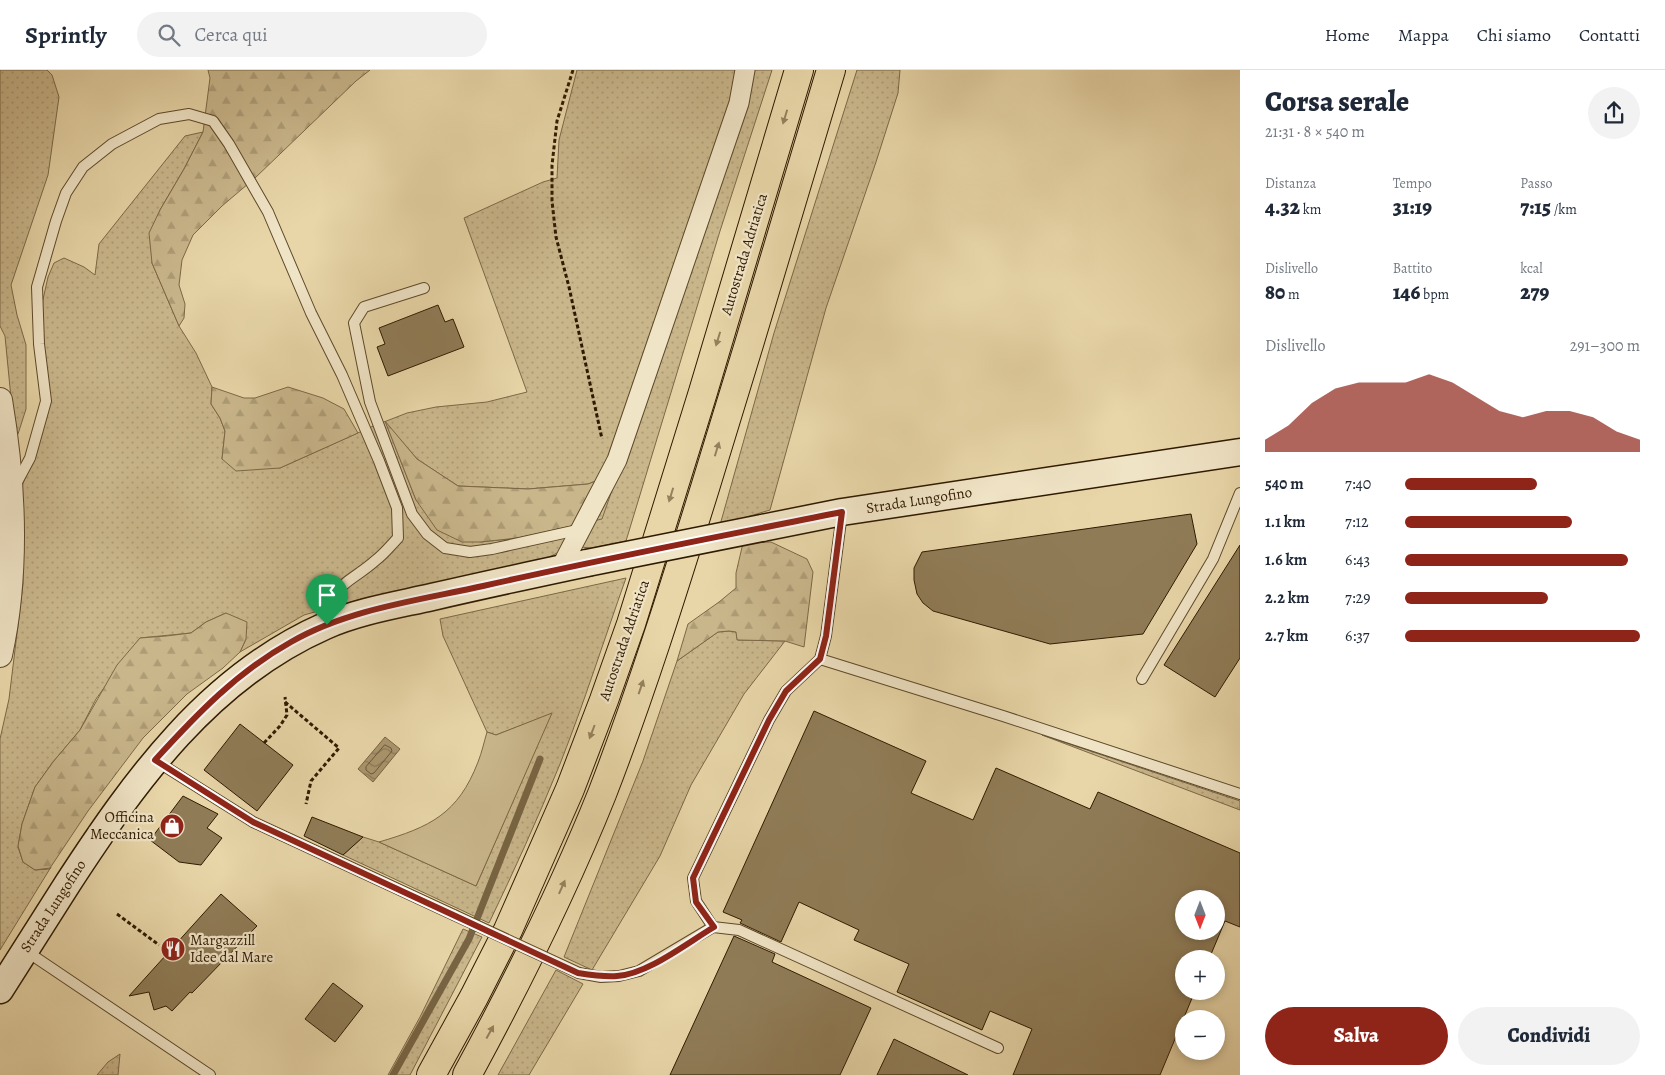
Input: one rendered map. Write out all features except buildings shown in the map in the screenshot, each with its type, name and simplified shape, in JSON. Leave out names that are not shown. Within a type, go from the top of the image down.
[{"type":"highway","name":"Autostrada Adriatica","points":[[431,1075],[508,930],[570,789],[604,700],[631,624],[799,70]]},
{"type":"highway","name":"Autostrada Adriatica","points":[[466,1075],[506,1004],[540,934],[598,803],[635,705],[662,627],[735,391],[831,70]]},
{"type":"main road","name":"Strada Lungofino","points":[[0,990],[102,831],[155,760],[198,713],[239,676],[292,641],[327,625],[364,612],[587,563],[842,512],[1240,452]]},
{"type":"street","points":[[560,569],[620,451],[739,103],[744,70]]},
{"type":"street","points":[[0,400],[7,442],[12,546],[6,630],[0,655]]},
{"type":"lane","points":[[10,496],[30,458],[46,401],[38,344],[37,287],[66,192],[83,167],[112,144],[159,119],[190,114],[213,121],[229,144],[268,212],[311,314],[346,383],[397,508],[398,538],[376,561],[340,586],[330,605],[327,625]]},
{"type":"lane","points":[[424,288],[364,307],[354,322],[370,402],[412,514],[427,534],[445,548],[470,552],[492,549],[582,528]]},
{"type":"lane","points":[[1142,679],[1213,559],[1240,493]]},
{"type":"lane","points":[[714,927],[696,902],[693,878],[769,720],[786,691],[820,659],[826,636],[842,512]]},
{"type":"lane","points":[[820,659],[1240,794]]},
{"type":"lane","points":[[155,760],[253,822],[578,973],[619,976],[639,971],[714,927],[739,930],[998,1048]]},
{"type":"lane","points":[[25,950],[210,1075]]},
{"type":"path","points":[[573,70],[557,121],[552,165],[552,201],[556,237],[602,438],[613,468]]},
{"type":"path","points":[[264,743],[280,726],[287,715],[285,697]]},
{"type":"path","points":[[285,702],[339,748],[311,781],[306,804]]},
{"type":"path","points":[[117,914],[159,945]]},
{"type":"green space","points":[[0,70],[47,70],[52,75],[59,97],[48,175],[11,285],[26,345],[26,409],[18,434],[14,429],[5,336],[0,326]]},
{"type":"green space","points":[[208,70],[370,70],[356,81],[193,235],[182,260],[179,285],[185,304],[184,318],[179,326],[152,263],[149,233],[203,132],[210,78]]},
{"type":"green space","points":[[577,70],[772,70],[720,231],[626,541],[591,548],[570,546],[540,562],[365,598],[304,615],[240,652],[246,639],[226,613],[206,622],[191,633],[140,638],[96,699],[80,730],[35,787],[22,824],[18,847],[23,862],[35,870],[50,869],[0,950],[0,739],[9,699],[23,584],[22,486],[40,440],[44,343],[42,304],[48,277],[54,263],[64,258],[84,267],[95,275],[99,244],[185,136],[203,132],[160,210],[152,263],[179,326],[196,353],[212,387],[211,404],[220,418],[225,431],[222,459],[280,468],[407,413],[436,407],[487,402],[527,392],[464,218],[543,182],[557,178],[559,140]],"holes":[[[386,423],[417,459],[458,486],[528,489],[588,484],[617,473],[518,538],[480,542],[416,500]]]},
{"type":"green space","points":[[857,70],[900,70],[898,93],[826,308],[770,510],[720,525],[774,333]]},
{"type":"green space","points":[[212,387],[244,398],[255,398],[288,387],[323,398],[344,409],[358,433],[280,468],[236,471],[222,459],[225,431],[220,418],[211,404]]},
{"type":"green space","points":[[385,421],[417,459],[458,486],[528,489],[588,484],[618,473],[602,519],[518,538],[462,542],[437,530],[416,500]]},
{"type":"green space","points":[[771,542],[807,559],[813,572],[804,647],[785,641],[737,640],[736,632],[718,632],[677,661],[688,624],[736,588],[736,573],[743,543]]},
{"type":"green space","points":[[626,578],[560,764],[526,844],[489,923],[343,855],[363,837],[379,842],[476,886],[551,714],[496,735],[487,732],[443,636],[440,619]]},
{"type":"green space","points":[[226,613],[247,622],[246,639],[240,652],[223,668],[187,694],[143,738],[88,811],[50,868],[35,870],[23,862],[18,846],[22,824],[35,787],[80,730],[117,665],[140,638],[191,633],[206,622]]},
{"type":"green space","points":[[718,632],[736,632],[738,640],[785,641],[744,694],[691,785],[660,856],[592,970],[564,957],[643,761],[677,661]]},
{"type":"green space","points":[[552,713],[476,886],[379,842],[427,824],[451,806],[470,780],[487,732],[496,735]]},
{"type":"green space","points":[[1042,735],[1240,801],[1240,810]]},
{"type":"green space","points":[[463,929],[482,937],[410,1075],[388,1075],[420,1017]]},
{"type":"green space","points":[[556,970],[583,984],[529,1075],[498,1075]]},
{"type":"green space","points":[[120,1054],[118,1075],[97,1075],[108,1062]]},
{"type":"water","points":[[385,737],[400,749],[373,782],[358,769]]},
{"type":"waterway","points":[[393,1075],[469,939],[540,759]]},
{"type":"place","name":"Officina Meccanica","points":[[172,826]]},
{"type":"place","name":"Margazzill Idee dal Mare","points":[[173,949]]},
{"type":"route","points":[[842,512],[826,636],[820,659],[786,691],[769,720],[693,878],[696,902],[714,927],[653,964],[639,971],[619,976],[578,973],[253,822],[155,760],[198,713],[239,676],[292,641],[327,625],[364,612],[490,584],[842,512]]}]
